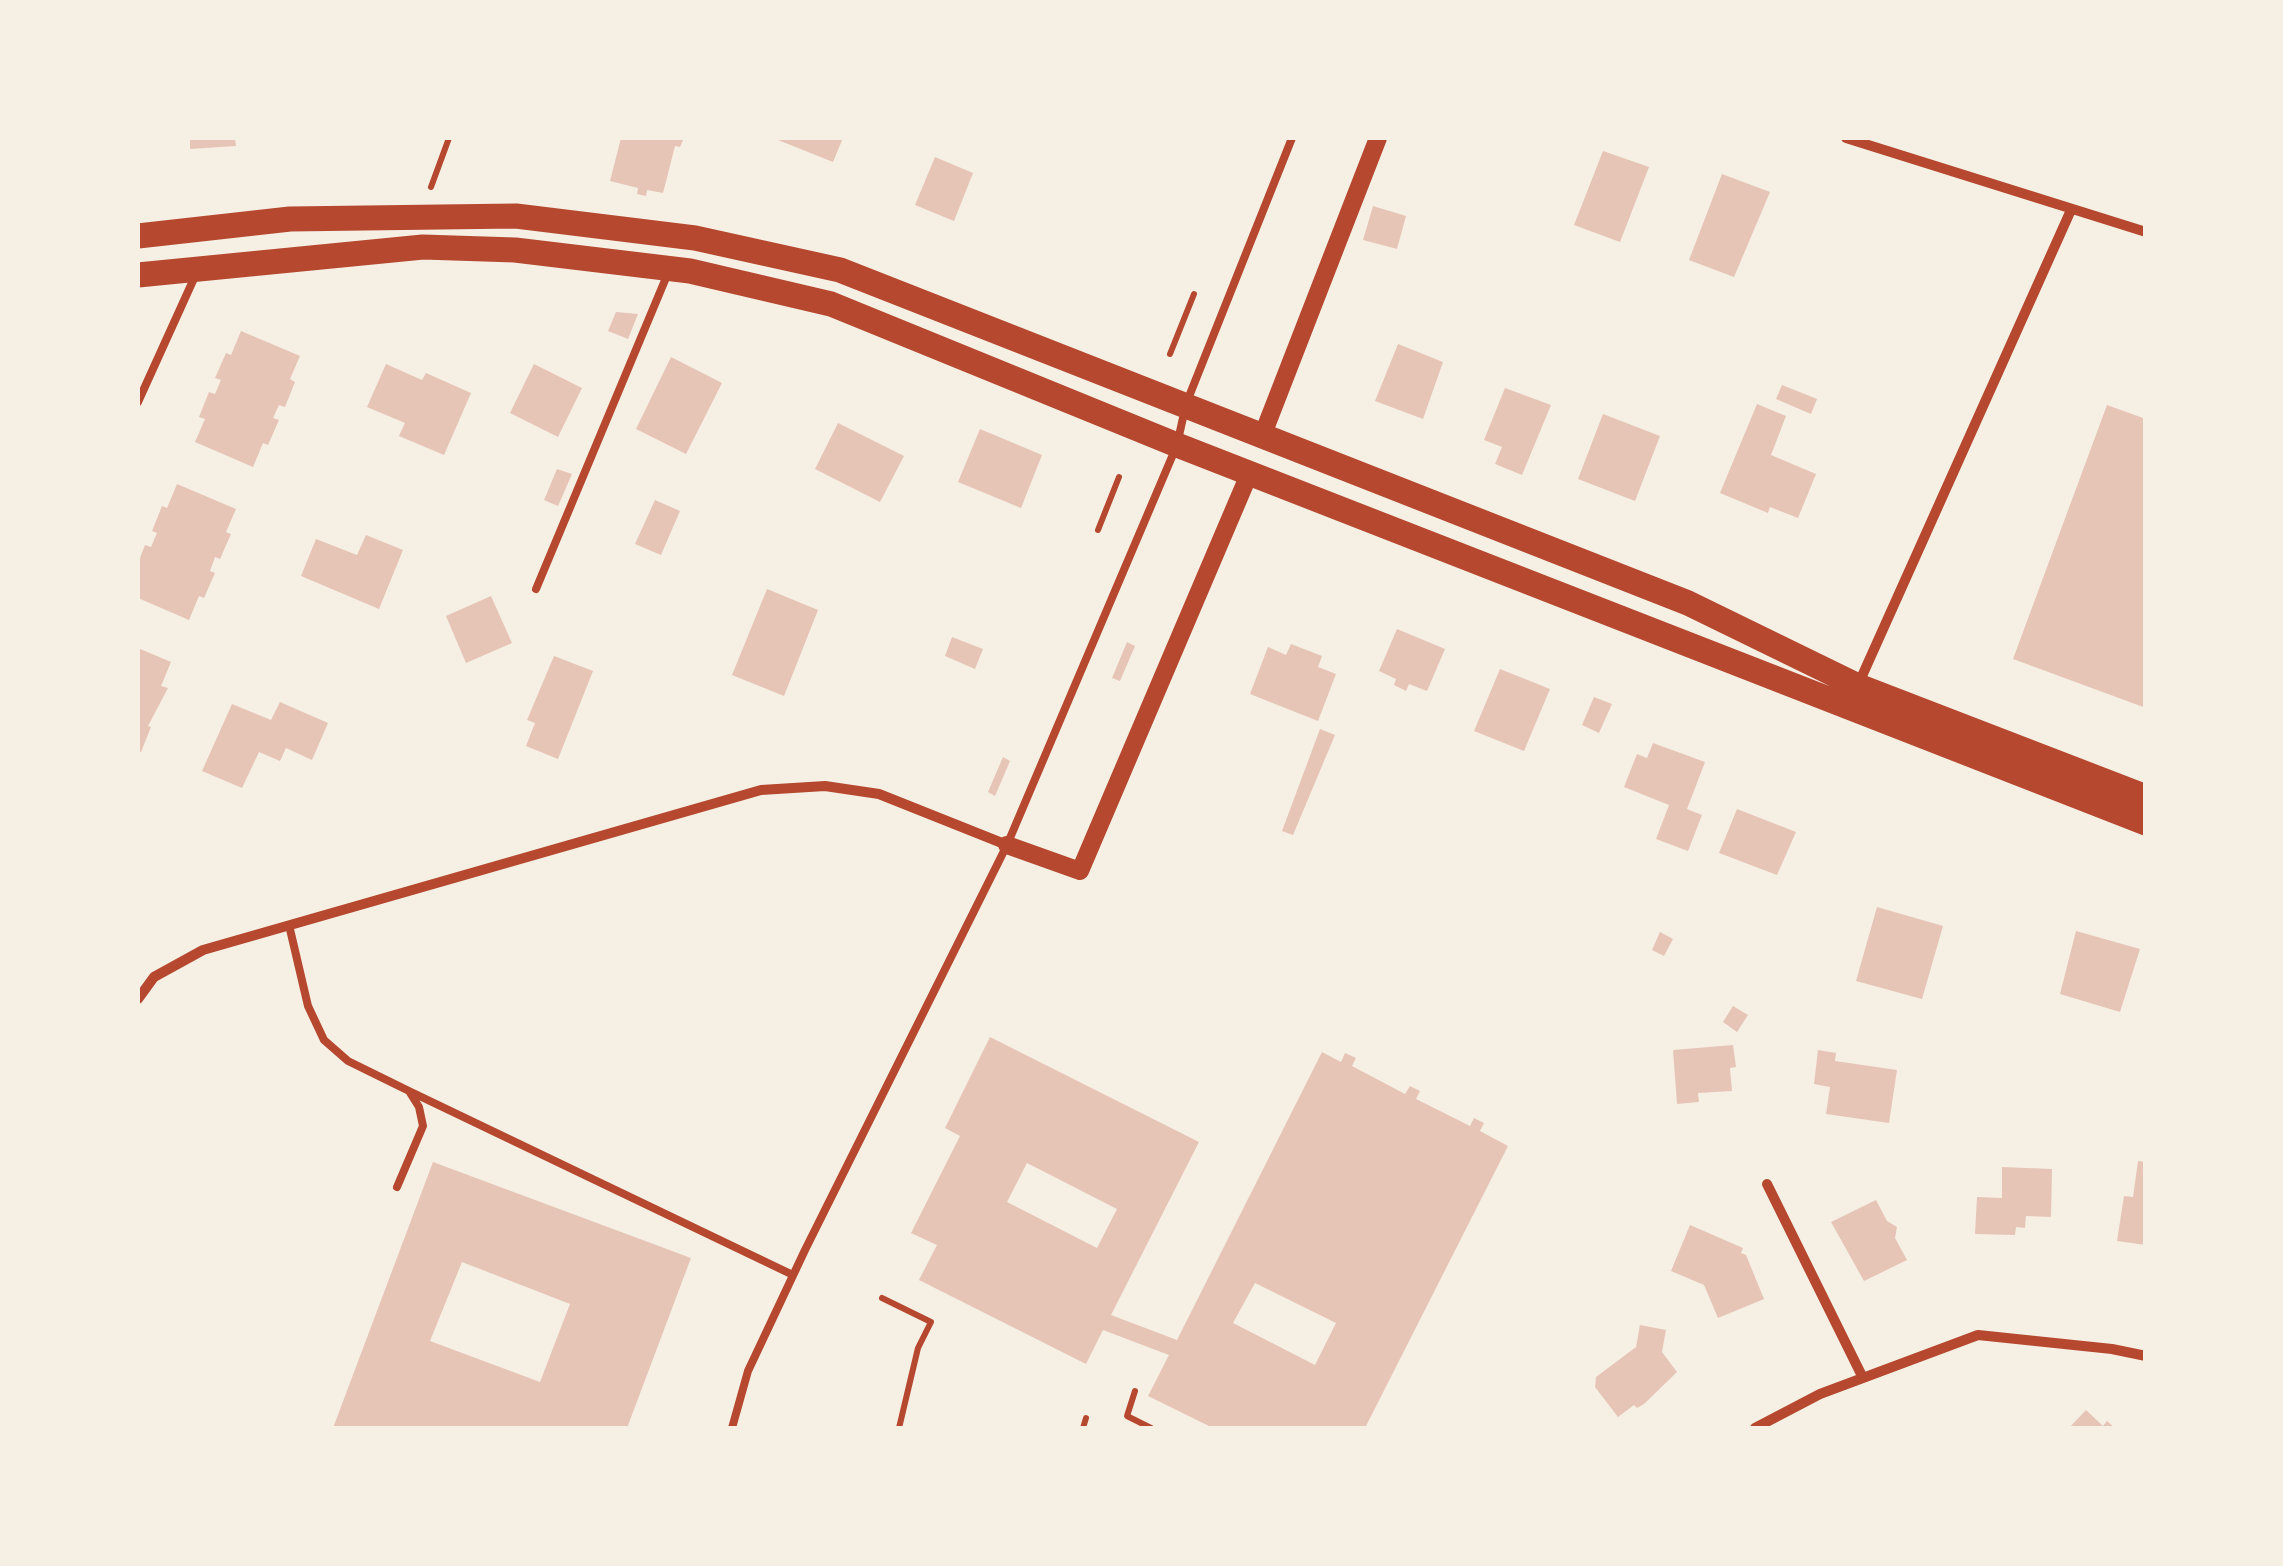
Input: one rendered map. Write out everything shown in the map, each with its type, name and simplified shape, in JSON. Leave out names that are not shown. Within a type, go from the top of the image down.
[{"type":"main road","points":[[138,236],[290,220],[516,216],[695,238],[840,270],[1688,603],[1858,686],[2146,797]]},
{"type":"main road","points":[[138,275],[424,247],[515,250],[670,269],[831,304],[1177,445],[2146,824]]},
{"type":"main road","points":[[1250,472],[1263,434]]},
{"type":"street","points":[[1263,434],[1378,138]]},
{"type":"street","points":[[1846,138],[2146,232]]},
{"type":"street","points":[[1858,686],[2071,210]]},
{"type":"street","points":[[138,999],[154,977],[203,950],[761,790],[825,786],[879,794],[1080,871],[1250,472]]},
{"type":"street","points":[[1768,1184],[1863,1378]]},
{"type":"street","points":[[1755,1428],[1820,1394],[1978,1335],[2146,1356]]},
{"type":"lane","points":[[732,1428],[748,1371],[793,1275],[1007,846],[1177,445],[1186,404],[1292,138]]},
{"type":"lane","points":[[536,589],[670,269]]},
{"type":"lane","points":[[138,402],[198,270]]},
{"type":"lane","points":[[288,925],[308,1006],[324,1040],[348,1061],[793,1275]]},
{"type":"lane","points":[[397,1187],[423,1126],[408,1091]]},
{"type":"path","points":[[1170,354],[1194,294]]},
{"type":"path","points":[[1098,530],[1119,477]]},
{"type":"path","points":[[882,1298],[931,1322],[918,1348],[899,1428]]},
{"type":"path","points":[[1135,1391],[1127,1416],[1151,1428]]},
{"type":"path","points":[[1082,1428],[1086,1418]]},
{"type":"building","points":[[190,138],[235,138],[236,146],[190,149]]},
{"type":"building","points":[[621,138],[684,138],[680,147],[675,146],[663,193],[647,190],[646,196],[637,194],[638,188],[610,181]]},
{"type":"building","points":[[773,138],[843,138],[833,162]]},
{"type":"building","points":[[1603,151],[1649,167],[1620,242],[1574,225]]},
{"type":"building","points":[[935,157],[973,173],[954,221],[915,205]]},
{"type":"building","points":[[1722,174],[1770,192],[1734,277],[1689,260]]},
{"type":"building","points":[[1373,206],[1406,216],[1397,249],[1363,240]]},
{"type":"building","points":[[616,312],[638,314],[628,339],[608,331]]},
{"type":"building","points":[[241,331],[300,356],[290,379],[295,382],[285,407],[279,405],[273,418],[279,420],[253,467],[195,442],[205,419],[199,417],[209,392],[215,394],[221,380],[215,378]]},
{"type":"building","points":[[1398,344],[1443,362],[1423,419],[1375,401]]},
{"type":"building","points":[[671,357],[722,383],[686,454],[636,429]]},
{"type":"building","points":[[386,364],[422,380],[426,373],[471,393],[444,455],[399,436],[405,423],[367,407]]},
{"type":"building","points":[[534,364],[582,388],[558,437],[510,413]]},
{"type":"building","points":[[1782,385],[1817,399],[1811,414],[1776,399]]},
{"type":"building","points":[[1505,388],[1551,405],[1522,475],[1495,464],[1502,447],[1484,440]]},
{"type":"building","points":[[1757,404],[1786,416],[1771,455],[1816,474],[1798,518],[1770,507],[1768,513],[1720,493]]},
{"type":"building","points":[[2107,405],[2146,419],[2146,708],[2013,659]]},
{"type":"building","points":[[1603,414],[1660,436],[1635,501],[1578,479]]},
{"type":"building","points":[[838,423],[904,456],[880,502],[815,469]]},
{"type":"building","points":[[980,429],[1042,455],[1021,508],[958,482]]},
{"type":"building","points":[[557,469],[572,474],[558,506],[544,500]]},
{"type":"building","points":[[177,484],[236,509],[226,532],[231,534],[210,571],[215,573],[189,620],[138,598],[138,563],[145,545],[151,547],[157,533],[152,531],[162,506],[167,508]]},
{"type":"building","points":[[655,500],[680,511],[661,555],[635,544]]},
{"type":"building","points":[[366,535],[403,550],[379,609],[301,576],[316,539],[357,555]]},
{"type":"building","points":[[767,589],[818,610],[784,696],[732,675]]},
{"type":"building","points":[[491,596],[512,643],[466,663],[446,616]]},
{"type":"building","points":[[1397,629],[1445,649],[1427,691],[1409,684],[1406,691],[1394,685],[1396,679],[1379,671]]},
{"type":"building","points":[[952,637],[983,649],[975,669],[945,656]]},
{"type":"building","points":[[1127,642],[1135,646],[1120,681],[1112,678]]},
{"type":"building","points":[[1291,644],[1322,656],[1318,667],[1336,674],[1318,721],[1250,694],[1268,647],[1286,655]]},
{"type":"building","points":[[138,648],[171,662],[161,686],[168,688],[148,726],[151,727],[141,752],[138,751]]},
{"type":"building","points":[[554,656],[593,671],[558,759],[526,746],[535,723],[527,720]]},
{"type":"building","points":[[1500,669],[1550,689],[1524,751],[1474,731]]},
{"type":"building","points":[[1594,697],[1612,704],[1599,733],[1582,725]]},
{"type":"building","points":[[280,702],[328,723],[312,760],[286,748],[280,761],[259,752],[242,788],[202,771],[232,704],[271,720]]},
{"type":"building","points":[[1320,729],[1335,735],[1293,835],[1282,831]]},
{"type":"building","points":[[1653,743],[1705,762],[1687,809],[1702,815],[1688,851],[1656,839],[1669,805],[1624,787],[1637,754],[1647,758]]},
{"type":"building","points":[[1003,757],[1010,761],[995,796],[988,792]]},
{"type":"building","points":[[1737,809],[1796,832],[1777,875],[1719,853]]},
{"type":"building","points":[[1877,907],[1943,926],[1922,999],[1856,981]]},
{"type":"building","points":[[2076,931],[2140,949],[2120,1012],[2060,994]]},
{"type":"building","points":[[1660,932],[1673,939],[1664,956],[1652,950]]},
{"type":"building","points":[[1733,1006],[1748,1015],[1737,1032],[1723,1022]]},
{"type":"building","points":[[990,1037],[1199,1142],[1111,1315],[1177,1340],[1322,1052],[1341,1062],[1345,1053],[1356,1058],[1352,1066],[1405,1094],[1410,1086],[1420,1091],[1416,1099],[1470,1126],[1474,1118],[1484,1123],[1480,1131],[1508,1146],[1365,1428],[1213,1428],[1148,1396],[1169,1355],[1103,1330],[1086,1364],[919,1280],[937,1245],[911,1233],[960,1136],[945,1128]],"holes":[[[1027,1163],[1117,1209],[1097,1248],[1007,1202]],[[1255,1283],[1336,1323],[1315,1365],[1233,1323]]]},
{"type":"building","points":[[1733,1045],[1736,1067],[1730,1068],[1732,1091],[1698,1093],[1699,1102],[1677,1104],[1673,1050]]},
{"type":"building","points":[[1818,1050],[1836,1053],[1835,1061],[1897,1070],[1889,1123],[1826,1114],[1830,1087],[1814,1084]]},
{"type":"building","points":[[2138,1161],[2146,1162],[2146,1245],[2117,1241],[2124,1196],[2133,1197]]},
{"type":"building","points":[[433,1162],[691,1258],[627,1428],[333,1428]],"holes":[[[462,1262],[570,1304],[540,1382],[430,1341]]]},
{"type":"building","points":[[2002,1167],[2052,1169],[2051,1217],[2026,1216],[2025,1228],[2016,1227],[2015,1235],[1975,1234],[1977,1197],[2002,1198]]},
{"type":"building","points":[[1876,1200],[1887,1221],[1897,1227],[1895,1238],[1907,1260],[1864,1281],[1831,1222]]},
{"type":"building","points":[[1690,1225],[1743,1248],[1741,1253],[1746,1255],[1764,1299],[1718,1318],[1704,1285],[1671,1271]]},
{"type":"building","points":[[1640,1325],[1666,1330],[1662,1352],[1677,1372],[1644,1404],[1637,1408],[1634,1405],[1618,1417],[1595,1387],[1596,1377],[1636,1347]]},
{"type":"building","points":[[2086,1410],[2103,1426],[2107,1421],[2115,1428],[2069,1428]]}]
